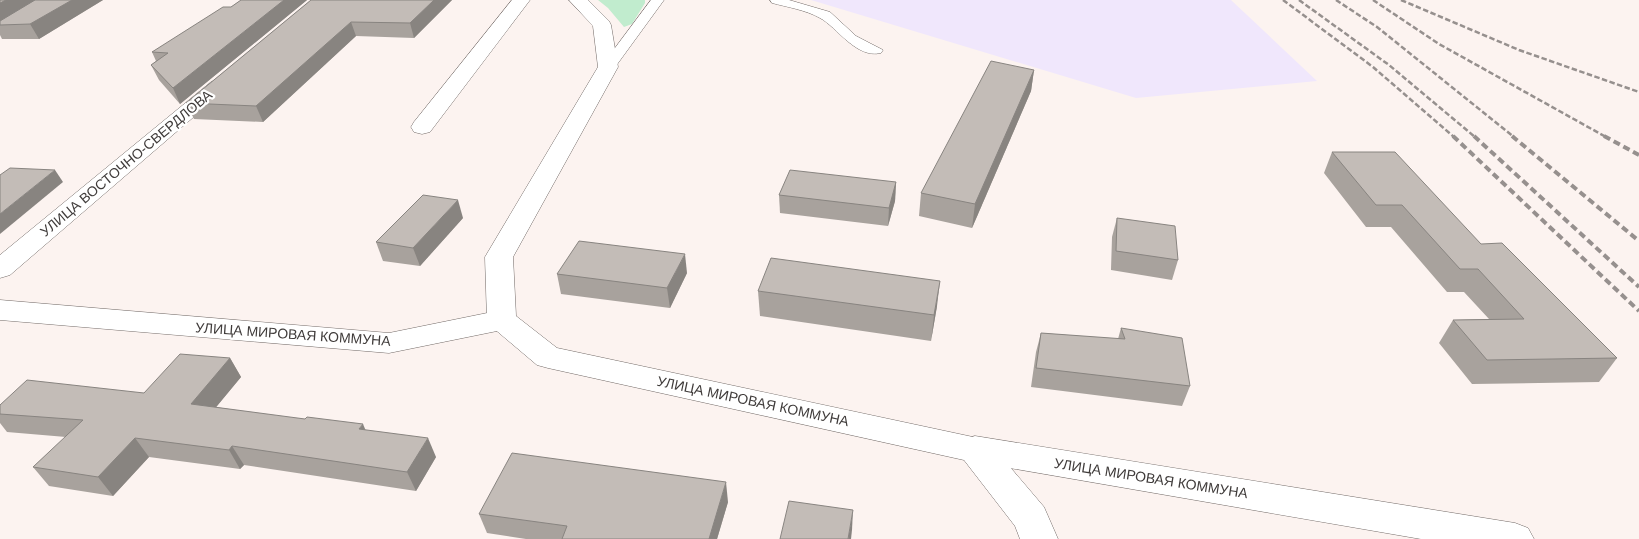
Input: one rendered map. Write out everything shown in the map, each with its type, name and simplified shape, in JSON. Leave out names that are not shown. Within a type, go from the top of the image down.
[{"type":"street","points":[[422,128],[521,0]]},
{"type":"street","points":[[502,320],[499,257],[608,67],[602,25],[578,0]]},
{"type":"street","name":"УЛИЦА ВОСТОЧНО-СВЕРДЛОВА","points":[[0,269],[237,70]]},
{"type":"street","name":"УЛИЦА МИРОВАЯ КОММУНА","points":[[0,310],[389,343],[502,320],[548,357],[975,449],[1515,539]]},
{"type":"street","points":[[975,449],[1031,518],[1039,539]]},
{"type":"lane","points":[[608,67],[658,0]]},
{"type":"lane","points":[[776,0],[826,15],[851,39],[876,50]]},
{"type":"shaded area","points":[[811,0],[1231,0],[1317,81],[1136,98]]},
{"type":"green space","points":[[598,0],[645,0],[645,3],[632,24],[624,27],[608,8]]},
{"type":"building","points":[[35,0],[72,0],[30,24],[0,25],[0,21]]},
{"type":"building","points":[[241,0],[284,0],[173,88],[151,65],[168,53],[152,52],[223,7],[231,7]]},
{"type":"building","points":[[311,0],[434,0],[410,23],[351,22],[256,106],[186,103]]},
{"type":"building","points":[[991,61],[1034,70],[975,204],[921,193]]},
{"type":"building","points":[[1332,152],[1395,152],[1481,244],[1502,243],[1617,358],[1487,360],[1453,320],[1524,319],[1478,269],[1460,269],[1402,205],[1376,205]]},
{"type":"building","points":[[10,168],[55,170],[0,214],[0,175]]},
{"type":"building","points":[[790,170],[896,182],[889,208],[779,195]]},
{"type":"building","points":[[423,195],[458,200],[413,248],[376,242]]},
{"type":"building","points":[[1117,218],[1175,226],[1178,260],[1116,251]]},
{"type":"building","points":[[579,241],[685,254],[667,288],[557,274]]},
{"type":"building","points":[[771,258],[940,281],[934,315],[758,291]]},
{"type":"building","points":[[1121,328],[1182,338],[1190,386],[1036,368],[1041,333],[1125,339]]},
{"type":"building","points":[[180,354],[230,358],[191,404],[305,419],[307,417],[363,424],[359,429],[428,438],[407,472],[232,446],[229,450],[135,438],[98,477],[33,467],[83,420],[0,414],[0,405],[27,380],[144,393]]},
{"type":"building","points":[[512,453],[726,482],[709,539],[562,539],[567,526],[479,514]]},
{"type":"building","points":[[789,501],[853,510],[848,539],[780,539]]},
{"type":"railway","points":[[1283,0],[1373,67],[1454,137]]},
{"type":"railway","points":[[1299,0],[1389,65],[1475,137]]},
{"type":"railway","points":[[1336,0],[1377,27],[1514,137]]},
{"type":"railway","points":[[1373,0],[1439,44],[1606,137]]},
{"type":"railway","points":[[1401,0],[1519,50],[1639,92]]},
{"type":"railway","points":[[1453,136],[1639,311]]},
{"type":"railway","points":[[1474,136],[1639,287]]},
{"type":"railway","points":[[1512,136],[1639,241]]},
{"type":"railway","points":[[1604,136],[1639,155]]}]
